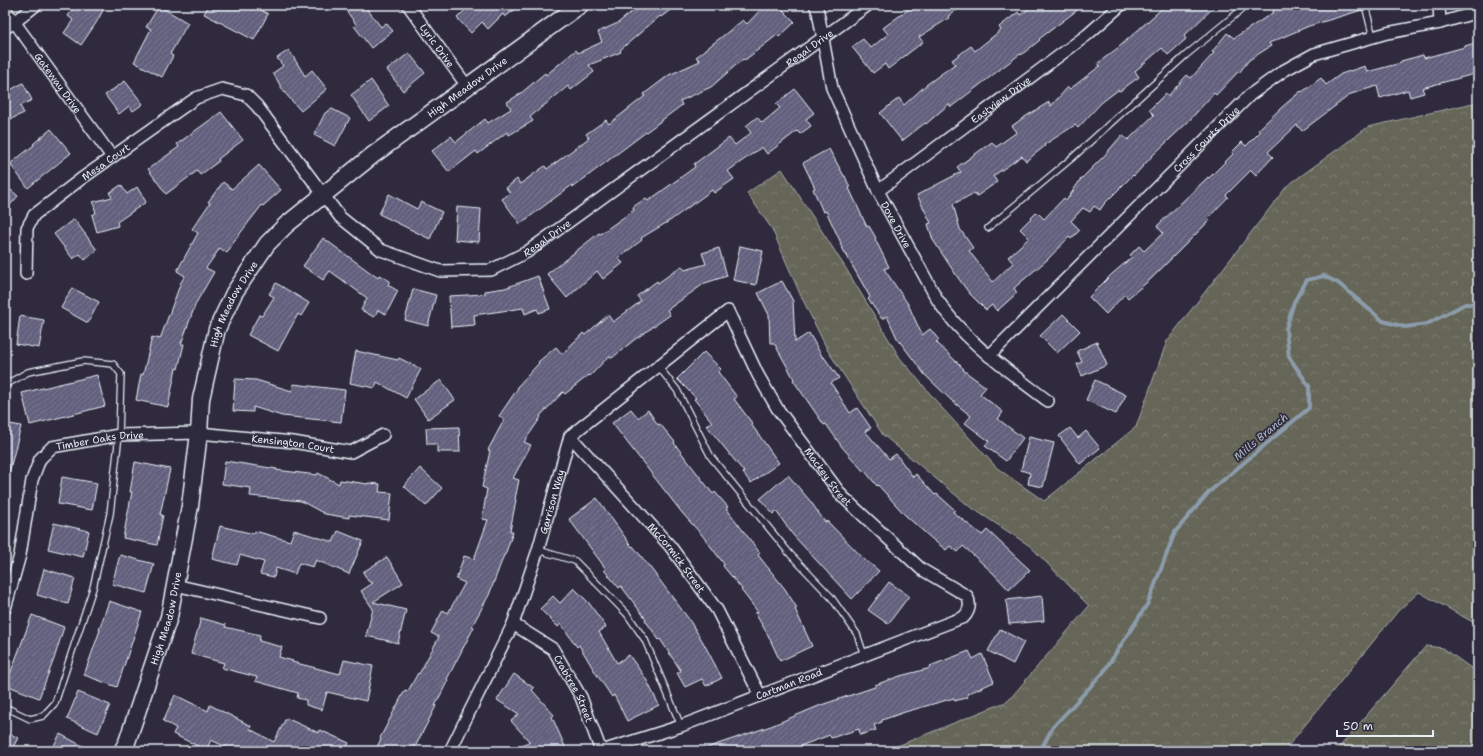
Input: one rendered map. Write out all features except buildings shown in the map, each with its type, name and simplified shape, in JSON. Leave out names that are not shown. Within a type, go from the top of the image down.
[{"type":"street","points":[[5,28],[36,5]]},
{"type":"street","name":"Lyric Drive","points":[[408,5],[467,86]]},
{"type":"street","name":"High Meadow Drive","points":[[126,750],[169,618],[190,506],[199,433],[201,399],[217,329],[234,293],[267,244],[286,224],[373,155],[580,5]]},
{"type":"street","name":"Dove Drive","points":[[814,5],[818,12],[832,88],[878,191],[946,314],[989,356],[1048,401]]},
{"type":"street","name":"Regal Drive","points":[[235,92],[246,95],[257,106],[340,217],[382,250],[440,271],[491,270],[527,252],[868,5]]},
{"type":"street","name":"Eastview Drive","points":[[878,191],[1087,35],[1122,5]]},
{"type":"street","points":[[1439,5],[1440,23]]},
{"type":"street","name":"Gateway Drive","points":[[5,9],[112,157]]},
{"type":"street","name":"Cross Courts Drive","points":[[989,356],[1250,95],[1283,71],[1314,54],[1373,37],[1440,23],[1478,12]]},
{"type":"street","name":"Mesa Court","points":[[26,274],[27,228],[34,215],[112,157],[196,98],[222,89],[235,92]]},
{"type":"street","name":"Mackey Street","points":[[658,365],[728,311],[758,375],[777,408],[842,496],[921,569],[966,596],[970,601],[970,606]]},
{"type":"street","points":[[570,436],[658,365]]},
{"type":"street","name":"Timber Oaks Drive","points":[[5,609],[20,555],[32,480],[40,459],[52,447],[119,435],[199,433]]},
{"type":"street","name":"Kensington Court","points":[[199,433],[293,442],[351,452],[383,435]]},
{"type":"street","name":"Garrison Way","points":[[450,751],[513,624],[538,550],[570,436]]},
{"type":"street","name":"McCormick Street","points":[[570,436],[670,546],[717,610],[760,695]]},
{"type":"street","points":[[175,585],[320,618]]},
{"type":"street","name":"Cartman Road","points":[[602,751],[681,726],[964,617],[970,606]]},
{"type":"street","name":"Crabtree Street","points":[[513,624],[553,649],[581,697],[602,751]]},
{"type":"lane","points":[[988,228],[1072,158],[1186,55],[1247,5]]},
{"type":"lane","points":[[1365,5],[1373,37]]},
{"type":"lane","points":[[5,385],[28,372],[83,361],[113,364],[121,374],[119,435],[110,514],[93,588],[55,704],[43,716],[30,719],[5,707]]},
{"type":"lane","points":[[658,365],[677,390],[711,457],[790,554],[831,597],[857,634],[864,655]]},
{"type":"lane","points":[[538,550],[575,561],[627,614],[645,640],[681,726]]},
{"type":"green space","points":[[1478,102],[1478,625],[1419,592],[1398,611],[1284,751],[885,751],[1008,701],[1089,606],[1030,546],[969,506],[883,435],[828,351],[800,294],[772,229],[747,193],[782,169],[845,267],[900,358],[942,408],[997,468],[1044,501],[1136,427],[1167,341],[1287,186],[1368,127]]},
{"type":"green space","points":[[1426,646],[1443,648],[1478,673],[1478,751],[1336,751]]},
{"type":"waterway","name":"Mills Branch","points":[[1040,751],[1053,727],[1103,673],[1148,603],[1175,532],[1209,492],[1309,408],[1309,386],[1289,357],[1286,329],[1294,302],[1307,280],[1324,276],[1338,283],[1383,321],[1405,327],[1427,324],[1465,304],[1478,304]]}]
